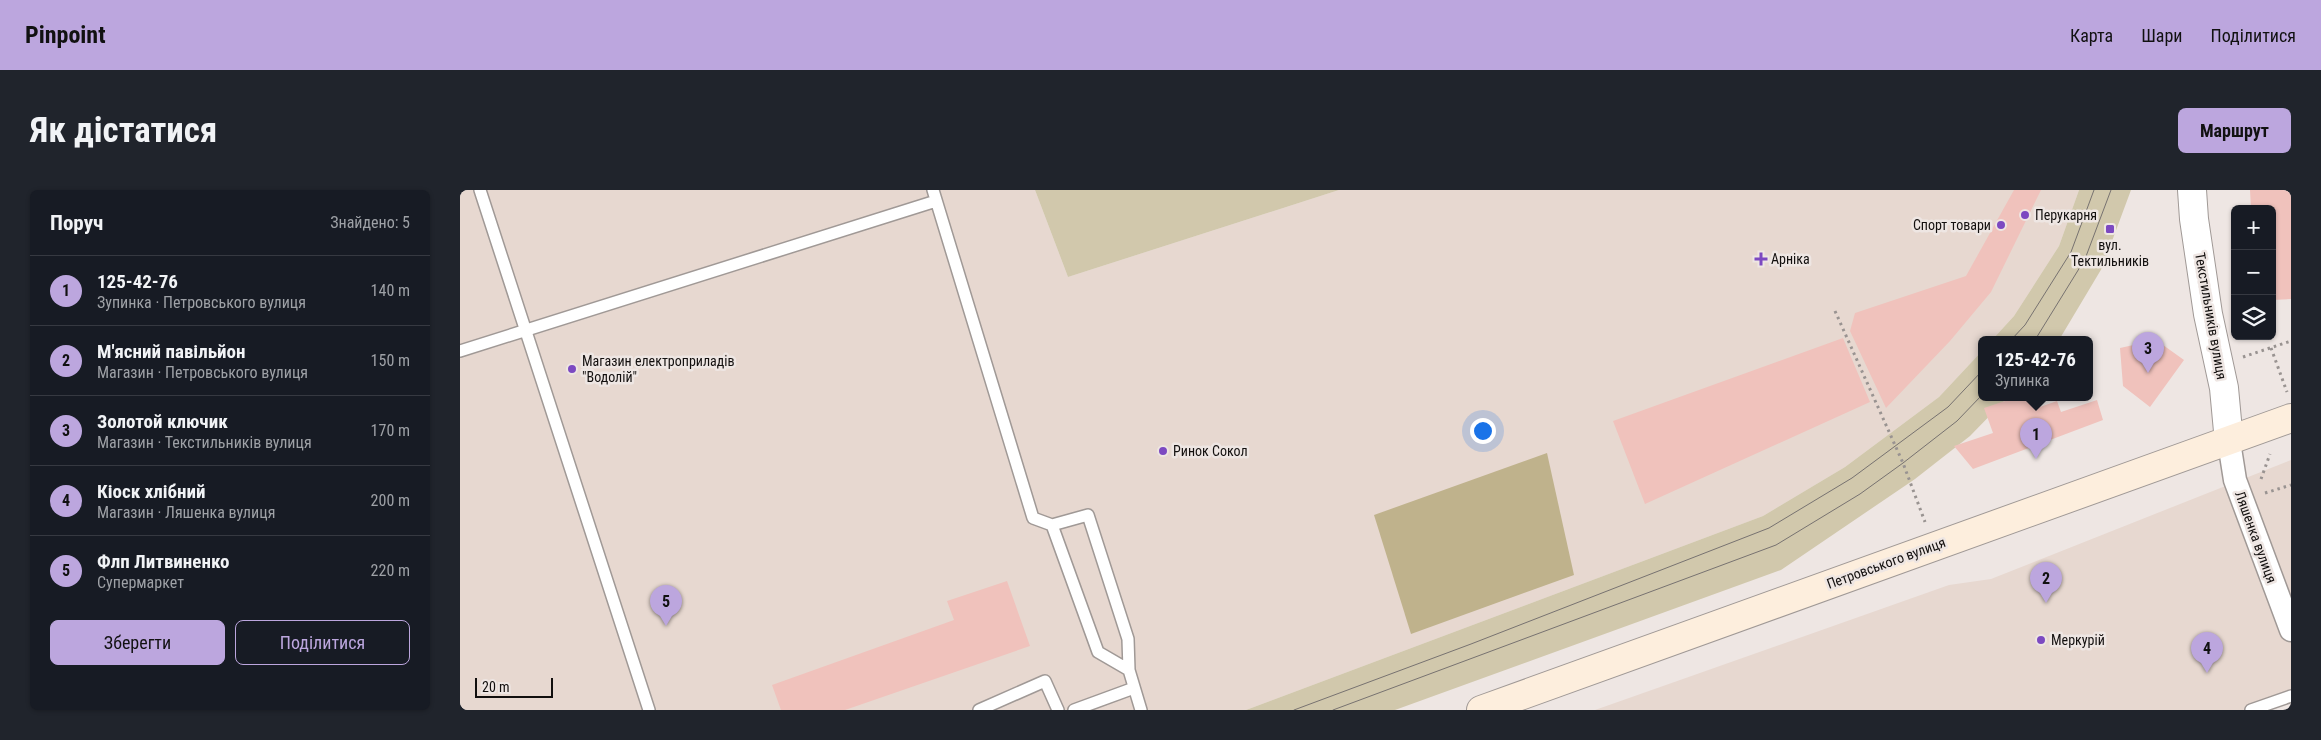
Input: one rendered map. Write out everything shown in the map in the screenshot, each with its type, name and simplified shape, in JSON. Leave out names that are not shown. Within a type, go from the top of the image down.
[{"type":"main road","name":"Петровського вулиця","points":[[1482,710],[1933,546],[2229,442],[2290,406]]},
{"type":"street","name":"Текстильників вулиця","points":[[2192,190],[2194,219],[2208,314],[2224,388],[2229,442]]},
{"type":"street","name":"Ляшенка вулиця","points":[[2229,442],[2235,480],[2291,630]]},
{"type":"lane","points":[[480,190],[649,710]]},
{"type":"lane","points":[[460,351],[935,195],[1033,518],[1052,526],[1088,515],[1128,639],[1129,670],[1141,710]]},
{"type":"lane","points":[[1052,526],[1098,652],[1129,670]]},
{"type":"lane","points":[[979,710],[1045,681],[1058,710]]},
{"type":"lane","points":[[1074,710],[1134,688]]},
{"type":"lane","points":[[2251,710],[2291,696]]},
{"type":"path","points":[[1835,311],[1904,463],[1933,546]]},
{"type":"path","points":[[2219,364],[2291,341]]},
{"type":"path","points":[[2271,348],[2290,406]]},
{"type":"path","points":[[2262,494],[2291,485]]},
{"type":"shaded area","name":"Ринок Сокол","points":[[460,190],[1035,190],[1068,277],[1339,190],[2079,190],[2059,246],[2014,316],[1996,336],[1978,336],[1978,355],[1939,397],[1845,467],[1763,516],[1246,710],[460,710]]},
{"type":"shaded area","points":[[1035,190],[1339,190],[1068,277]]},
{"type":"shaded area","points":[[2079,190],[2131,190],[2102,268],[2061,336],[1996,336],[2014,316],[2059,246]]},
{"type":"shaded area","points":[[1978,355],[1978,401],[2004,401],[1970,436],[1915,479],[1781,570],[1395,710],[1246,710],[1763,516],[1845,467],[1939,397]]},
{"type":"shaded area","points":[[1547,453],[1574,575],[1411,634],[1374,515]]},
{"type":"shaded area","name":"Меркурій","points":[[2291,460],[2291,696],[2251,710],[1595,710],[1949,585],[1991,579]]},
{"type":"building","points":[[2014,190],[2041,190],[1991,292],[1950,341],[1886,408],[1850,331],[1855,313],[1966,276]]},
{"type":"building","points":[[2250,190],[2291,190],[2291,299],[2276,300],[2276,205],[2251,205]]},
{"type":"building","points":[[1843,338],[1870,402],[1645,504],[1613,421]]},
{"type":"building","points":[[2156,340],[2184,360],[2150,407],[2123,386],[2120,348]]},
{"type":"building","points":[[2097,400],[2103,420],[1973,469],[1954,446],[1993,433],[1984,408],[2005,401],[2037,401],[2040,407],[2057,401],[2061,412]]},
{"type":"building","points":[[1007,581],[1030,646],[845,710],[781,710],[772,685],[954,620],[947,601]]},
{"type":"tram line","points":[[2015,336],[2025,325],[2071,252],[2094,190]]},
{"type":"tram line","points":[[2037,336],[2085,259],[2111,190]]},
{"type":"tram line","points":[[1294,710],[1471,644],[1769,528],[1852,478],[1948,407],[1978,375]]},
{"type":"tram line","points":[[1333,710],[1776,545],[1860,494],[1903,463],[1957,421],[1978,399]]},
{"type":"place","name":"Перукарня","points":[[2025,215]]},
{"type":"place","name":"Спорт товари","points":[[2001,225]]},
{"type":"place","name":"вул. Тектильників","points":[[2110,229]]},
{"type":"place","name":"Арніка","points":[[1761,259]]},
{"type":"place","name":"Магазин електроприладів \"Водолій\"","points":[[572,369]]},
{"type":"place","name":"Золотой ключик","points":[[2148,373]]},
{"type":"place","name":"Ринок Сокол","points":[[1163,451]]},
{"type":"place","name":"125-42-76","points":[[2036,459]]},
{"type":"place","name":"М'ясний павільйон","points":[[2046,603]]},
{"type":"place","name":"Флп Литвиненко","points":[[666,626]]},
{"type":"place","name":"Меркурій","points":[[2041,640]]},
{"type":"place","name":"Кіоск хлібний","points":[[2207,673]]}]
